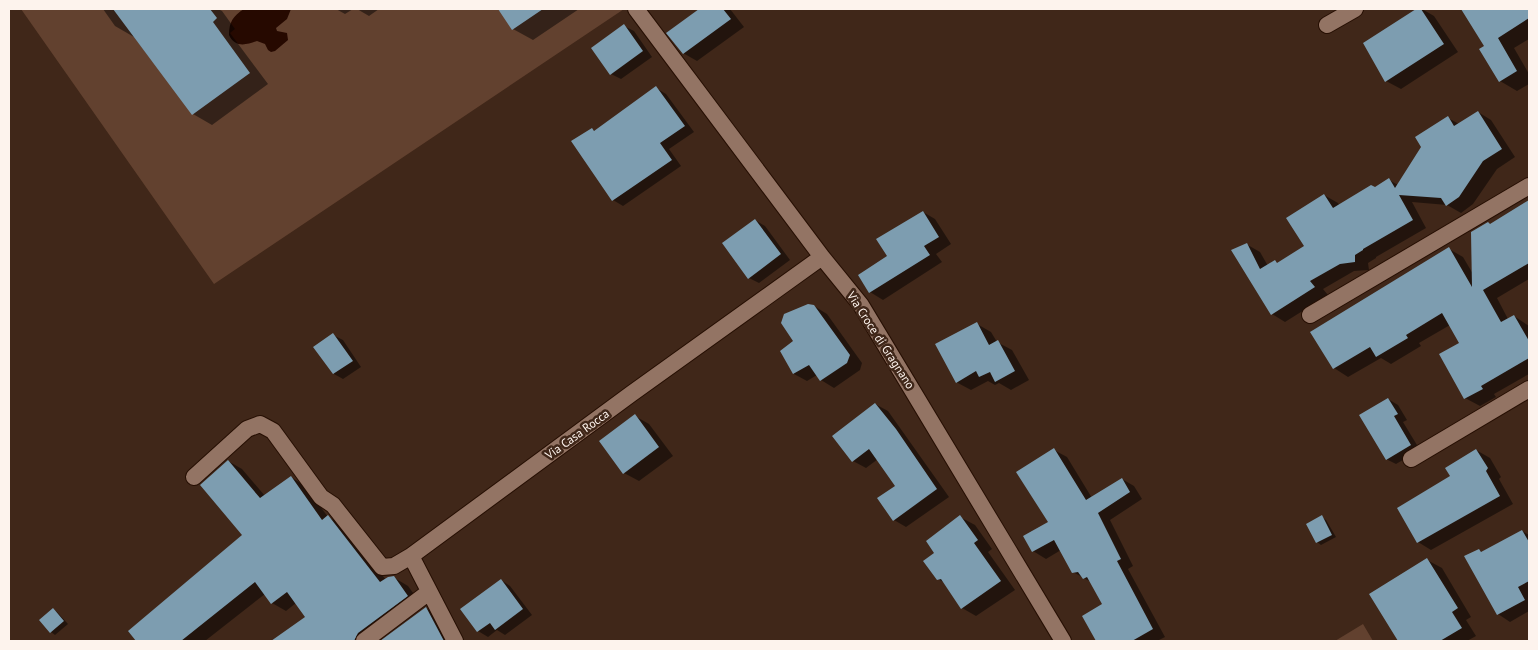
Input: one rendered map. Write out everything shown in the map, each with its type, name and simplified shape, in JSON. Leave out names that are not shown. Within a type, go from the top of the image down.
[{"type":"street","name":"Via Croce di Gragnano","points":[[636,9],[822,257],[862,305],[1063,641]]},
{"type":"street","points":[[1327,26],[1355,9]]},
{"type":"street","points":[[1310,315],[1529,186]]},
{"type":"street","name":"Via Casa Rocca","points":[[194,476],[247,429],[260,424],[273,430],[321,498],[334,506],[382,567],[394,566],[411,556],[631,394],[822,257]]},
{"type":"street","points":[[1411,459],[1529,389]]},
{"type":"street","points":[[411,556],[454,641]]},
{"type":"street","points":[[364,641],[428,592]]},
{"type":"shaded area","points":[[21,9],[624,9],[214,284]]},
{"type":"shaded area","points":[[244,9],[291,9],[287,19],[276,28],[277,31],[287,33],[288,40],[271,52],[265,44],[257,41],[245,44],[234,42],[229,35],[230,26],[234,17]]},
{"type":"shaded area","points":[[1363,624],[1373,641],[1335,641]]},
{"type":"building","points":[[113,9],[210,9],[217,18],[213,22],[250,73],[192,115]]},
{"type":"building","points":[[498,9],[543,9],[512,30]]},
{"type":"building","points":[[699,9],[723,9],[731,19],[683,54],[666,33]]},
{"type":"building","points":[[1416,9],[1421,9],[1444,44],[1385,82],[1363,43]]},
{"type":"building","points":[[1461,9],[1529,9],[1529,18],[1498,38],[1517,71],[1499,82],[1479,49],[1484,46]]},
{"type":"building","points":[[624,24],[643,51],[610,75],[591,48]]},
{"type":"building","points":[[656,86],[685,126],[660,143],[672,160],[612,201],[571,141],[592,128],[594,131]]},
{"type":"building","points":[[1478,111],[1502,149],[1483,161],[1459,197],[1446,206],[1441,198],[1399,195],[1413,220],[1363,249],[1355,255],[1355,262],[1340,264],[1310,281],[1315,287],[1271,315],[1231,250],[1247,243],[1260,269],[1275,260],[1277,263],[1304,246],[1286,218],[1324,194],[1333,208],[1371,185],[1375,187],[1389,178],[1395,188],[1421,147],[1415,137],[1448,116],[1454,126]]},
{"type":"building","points":[[1529,200],[1529,263],[1483,290],[1501,322],[1514,315],[1529,341],[1529,358],[1481,386],[1483,389],[1464,399],[1439,354],[1459,343],[1442,313],[1406,335],[1408,338],[1376,357],[1370,347],[1333,369],[1310,332],[1449,247],[1472,287],[1471,232],[1488,222],[1490,224]]},
{"type":"building","points":[[923,211],[939,237],[924,246],[930,255],[869,293],[858,275],[887,256],[876,239]]},
{"type":"building","points":[[755,219],[781,254],[748,279],[722,243]]},
{"type":"building","points":[[808,304],[814,305],[850,355],[847,363],[820,381],[809,365],[793,374],[780,351],[793,341],[781,323],[784,314]]},
{"type":"building","points":[[977,322],[989,345],[998,340],[1015,371],[995,382],[990,372],[979,377],[976,371],[956,383],[935,344]]},
{"type":"building","points":[[333,333],[353,361],[333,374],[313,347]]},
{"type":"building","points":[[1388,398],[1398,414],[1394,416],[1411,445],[1386,460],[1359,415]]},
{"type":"building","points":[[875,403],[896,429],[937,489],[893,521],[877,498],[895,486],[869,449],[852,462],[832,436]]},
{"type":"building","points":[[635,414],[659,447],[623,474],[599,441]]},
{"type":"building","points":[[1054,448],[1086,500],[1122,478],[1130,492],[1098,513],[1121,559],[1117,561],[1153,629],[1132,641],[1096,641],[1082,616],[1102,604],[1087,577],[1083,579],[1078,572],[1072,573],[1054,540],[1032,552],[1023,536],[1048,522],[1016,472]]},
{"type":"building","points":[[1476,449],[1488,468],[1486,471],[1500,496],[1417,543],[1397,508],[1450,476],[1445,468]]},
{"type":"building","points":[[228,460],[260,498],[291,476],[322,520],[328,515],[380,582],[394,576],[408,596],[358,633],[354,641],[271,641],[305,617],[287,592],[271,604],[255,582],[181,641],[136,641],[128,631],[242,535],[200,485]]},
{"type":"building","points":[[960,515],[978,540],[974,543],[1001,581],[961,609],[941,579],[937,580],[923,561],[934,553],[926,541]]},
{"type":"building","points":[[1322,515],[1332,535],[1316,543],[1306,524]]},
{"type":"building","points":[[1522,530],[1529,542],[1529,581],[1518,587],[1525,600],[1497,615],[1464,556],[1479,549],[1481,552]]},
{"type":"building","points":[[1427,558],[1458,608],[1452,612],[1462,628],[1440,641],[1398,641],[1369,594]]},
{"type":"building","points":[[501,579],[523,609],[495,630],[490,623],[477,632],[460,609]]},
{"type":"building","points":[[426,607],[444,641],[380,641]]},
{"type":"building","points":[[53,608],[64,621],[50,633],[39,620]]}]
